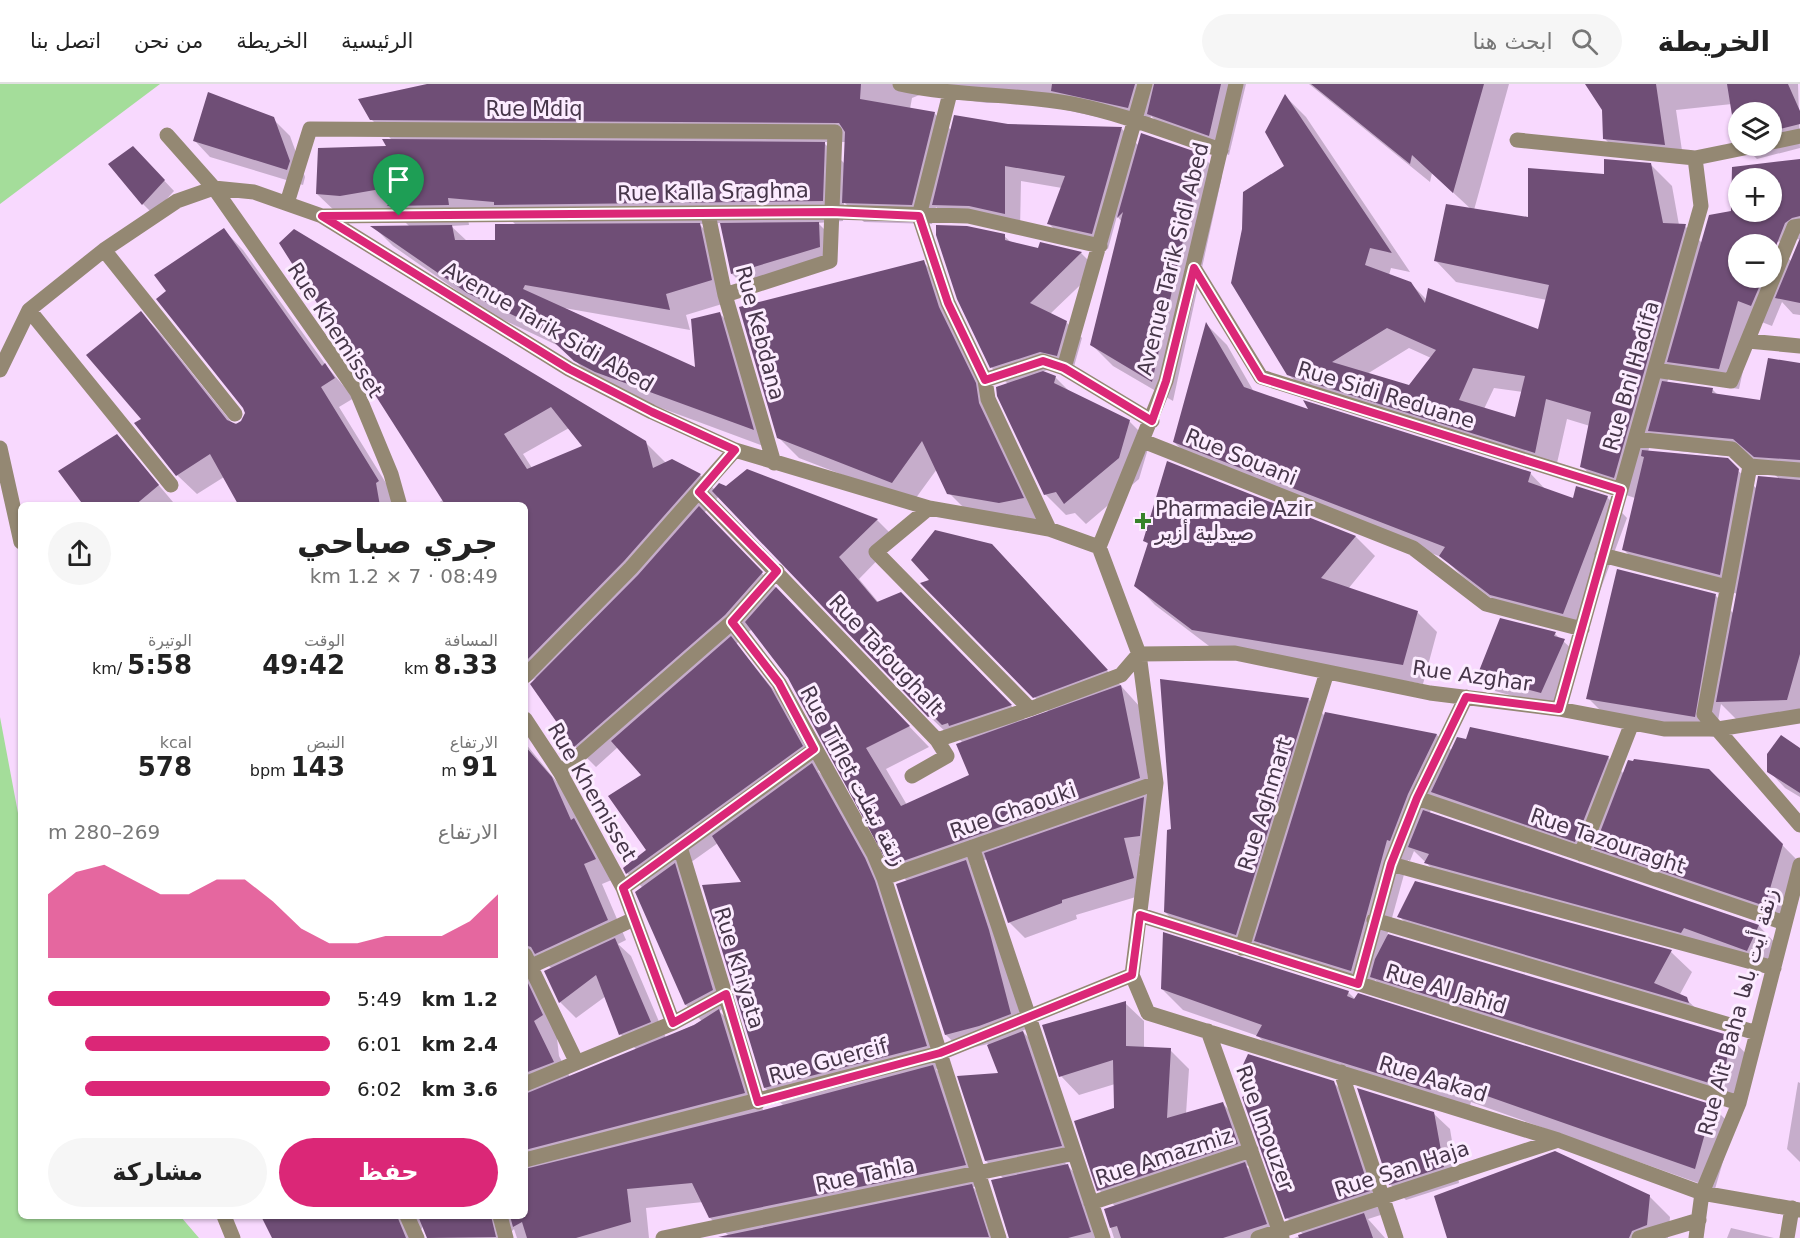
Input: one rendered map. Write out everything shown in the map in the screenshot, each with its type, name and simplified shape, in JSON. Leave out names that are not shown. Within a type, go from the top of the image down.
[{"type":"street","points":[[900,84],[950,93],[1011,90],[1133,121],[1221,150]]},
{"type":"street","points":[[1064,368],[1145,84]]},
{"type":"street","name":"Avenue Tarik Sidi Abed","points":[[0,370],[30,310],[104,250],[177,201],[214,188],[254,192],[322,216],[569,369],[652,412],[735,450],[929,508],[1049,529],[1099,547],[1152,421],[1166,381],[1236,84]]},
{"type":"street","points":[[950,93],[919,216],[948,303],[985,380],[988,399],[1049,529]]},
{"type":"street","name":"Rue Mdiq","points":[[287,204],[310,129],[835,132],[832,212]]},
{"type":"street","name":"Rue Khemisset","points":[[167,135],[214,188],[357,392],[391,474],[399,502]]},
{"type":"street","points":[[1782,140],[1800,136]]},
{"type":"street","points":[[1517,140],[1695,158],[1728,151]]},
{"type":"street","name":"Rue Bni Hadifa","points":[[1559,709],[1701,206],[1695,158]]},
{"type":"street","points":[[725,294],[830,261],[832,212]]},
{"type":"street","name":"Rue Kalla Sraghna","points":[[322,216],[832,212],[968,216],[1100,246]]},
{"type":"street","name":"Rue Kebdana","points":[[708,214],[725,294],[774,463]]},
{"type":"street","points":[[1655,370],[1731,381],[1794,227],[1800,226]]},
{"type":"street","points":[[104,250],[235,414]]},
{"type":"street","name":"Rue Sidi Reduane","points":[[1194,268],[1261,378],[1621,490]]},
{"type":"street","points":[[30,310],[171,485]]},
{"type":"street","points":[[1748,341],[1800,346]]},
{"type":"street","points":[[985,380],[1043,361],[1064,368],[1152,421]]},
{"type":"street","points":[[1635,439],[1732,449],[1750,466],[1800,470]]},
{"type":"street","name":"Rue Souani","points":[[1143,441],[1413,548],[1486,604],[1582,629]]},
{"type":"street","points":[[0,448],[18,529]]},
{"type":"street","points":[[528,673],[631,568],[735,450]]},
{"type":"street","points":[[1750,466],[1704,714],[1800,825]]},
{"type":"street","name":"Rue Tafoughalt","points":[[699,492],[937,740],[1030,710],[1121,675],[1139,654]]},
{"type":"street","points":[[929,508],[876,552],[1030,710]]},
{"type":"street","points":[[1099,547],[1139,654],[1155,783],[1132,975]]},
{"type":"street","points":[[1602,555],[1727,587]]},
{"type":"street","points":[[560,772],[732,622],[777,571]]},
{"type":"street","name":"Rue Tiflet زنقة تيفلت","points":[[732,622],[779,683],[874,854],[884,878],[999,1238]]},
{"type":"street","name":"Rue Azghar","points":[[1139,654],[1235,653],[1430,693],[1559,709],[1664,729],[1718,729],[1800,716]]},
{"type":"street","name":"Rue Aghmart","points":[[1242,948],[1327,672]]},
{"type":"street","points":[[1358,984],[1391,864],[1417,798],[1466,697]]},
{"type":"street","name":"Rue Khemisset","points":[[528,723],[560,772],[623,888],[673,1023]]},
{"type":"street","points":[[1581,854],[1632,723]]},
{"type":"street","points":[[912,776],[947,756],[937,740]]},
{"type":"street","points":[[623,888],[814,749]]},
{"type":"street","name":"Rue Chaouki","points":[[884,878],[1155,783]]},
{"type":"street","name":"Rue Tazouraght","points":[[1417,798],[1785,924]]},
{"type":"street","name":"Rue Khiyata","points":[[680,847],[758,1102]]},
{"type":"street","points":[[972,847],[1091,1203],[1100,1237]]},
{"type":"street","points":[[1391,864],[1774,968]]},
{"type":"street","name":"Rue Ait Baha زنقة أيت باها","points":[[1696,1238],[1702,1193],[1724,1145],[1739,1103],[1800,866]]},
{"type":"street","name":"Rue Al Jahid","points":[[1140,915],[1739,1103]]},
{"type":"street","points":[[528,963],[634,920]]},
{"type":"street","points":[[1374,921],[1757,1033]]},
{"type":"street","points":[[528,965],[576,1062]]},
{"type":"street","name":"Rue Guercif","points":[[528,1159],[758,1102],[940,1053],[1132,975]]},
{"type":"street","name":"Rue Aakad","points":[[1132,975],[1148,1013],[1558,1140],[1702,1193],[1796,1209]]},
{"type":"street","points":[[528,1082],[673,1023],[726,994]]},
{"type":"street","name":"Rue Imouzer","points":[[1208,1031],[1281,1234]]},
{"type":"street","points":[[1341,1072],[1396,1238]]},
{"type":"street","name":"Rue San Haja","points":[[1258,1238],[1281,1234],[1382,1197],[1558,1140]]},
{"type":"street","name":"Rue Amazmiz","points":[[1091,1203],[1251,1150]]},
{"type":"street","name":"Rue Tahla","points":[[663,1238],[1074,1153]]},
{"type":"street","points":[[1786,1238],[1796,1209]]},
{"type":"street","points":[[225,1219],[232,1238]]},
{"type":"street","points":[[408,1219],[417,1238]]},
{"type":"street","points":[[501,1219],[505,1238]]},
{"type":"street","points":[[1639,1238],[1699,1220]]},
{"type":"green space","points":[[0,84],[160,84],[0,204]]},
{"type":"green space","points":[[0,717],[18,813],[18,1219],[183,1219],[199,1238],[0,1238]]},
{"type":"building","points":[[427,84],[861,84],[860,99],[935,112],[912,205],[842,203],[845,132],[839,123],[370,120],[358,99]]},
{"type":"building","points":[[1052,84],[1135,84],[1128,108],[1051,91]]},
{"type":"building","points":[[1154,84],[1221,84],[1209,136],[1147,114]]},
{"type":"building","points":[[1311,84],[1484,84],[1453,193],[1412,155],[1410,164]]},
{"type":"building","points":[[1585,84],[1656,84],[1665,145],[1603,139],[1602,110]]},
{"type":"building","points":[[1727,84],[1788,84],[1800,111],[1800,124],[1782,128],[1782,102],[1730,102]]},
{"type":"building","points":[[208,92],[274,117],[290,161],[287,170],[193,141]]},
{"type":"building","points":[[1285,94],[1392,253],[1370,248],[1365,265],[1411,282],[1425,303],[1428,288],[1538,329],[1549,285],[1434,261],[1446,204],[1528,217],[1528,168],[1604,174],[1604,159],[1651,163],[1663,223],[1686,224],[1614,478],[1580,467],[1591,412],[1546,399],[1535,453],[1287,375],[1231,283],[1242,229],[1243,192],[1284,166],[1265,132]],"holes":[[[1387,328],[1436,350],[1409,385],[1332,362]],[[1473,368],[1525,376],[1515,417],[1459,400]]]},
{"type":"building","points":[[954,115],[1008,124],[1122,127],[1092,234],[1047,224],[1065,176],[1005,166],[1005,214],[969,206],[932,205]]},
{"type":"building","points":[[1141,133],[1202,154],[1152,382],[1090,345],[1123,212],[1117,218]]},
{"type":"building","points":[[382,139],[825,142],[823,201],[494,205],[494,202],[448,198],[449,205],[387,206],[404,185],[340,196],[316,194],[318,148],[386,146]]},
{"type":"building","points":[[133,146],[165,180],[142,205],[108,164]]},
{"type":"building","points":[[1800,159],[1800,216],[1785,223],[1781,234],[1728,234],[1728,288],[1759,288],[1751,306],[1738,301],[1719,369],[1667,362],[1709,215],[1728,212],[1728,222],[1782,222],[1782,168],[1732,168]]},
{"type":"building","points":[[819,222],[820,247],[731,274],[720,223]]},
{"type":"building","points":[[700,223],[712,280],[666,294],[670,310],[525,285],[523,289],[695,367],[691,319],[720,312],[754,430],[595,372],[574,361],[538,327],[467,293],[370,226],[452,225],[455,240],[495,240],[495,224]]},
{"type":"building","points":[[936,225],[967,226],[1005,234],[1005,240],[1038,248],[1040,242],[1082,252],[1030,303],[1067,321],[1057,356],[1040,352],[990,368],[957,299],[936,235]]},
{"type":"building","points":[[224,228],[322,366],[325,363],[335,378],[321,387],[379,481],[376,483],[379,502],[237,502],[210,454],[176,476],[134,423],[141,419],[86,355],[141,311],[227,420],[236,424],[241,421],[245,413],[243,408],[156,299],[166,291],[154,275]]},
{"type":"building","points":[[294,229],[646,441],[653,468],[672,459],[701,474],[624,561],[528,659],[528,502],[443,502],[356,365],[352,368],[341,352],[346,349],[279,243]],"holes":[[[551,407],[582,446],[527,469],[504,434]]]},
{"type":"building","points":[[1800,238],[1800,303],[1775,298],[1779,288],[1782,288],[1782,281]]},
{"type":"building","points":[[924,260],[939,307],[976,383],[979,403],[1024,498],[999,503],[947,494],[922,441],[892,483],[777,438],[739,307]]},
{"type":"building","points":[[1206,322],[1244,387],[1308,409],[1303,400],[1531,472],[1528,482],[1573,498],[1576,486],[1608,496],[1563,614],[1490,595],[1439,556],[1445,547],[1173,442]]},
{"type":"building","points":[[1768,358],[1800,363],[1800,460],[1754,457],[1733,439],[1648,431],[1662,381],[1713,388],[1712,393],[1760,400]]},
{"type":"building","points":[[1043,371],[1056,376],[1054,383],[1130,420],[1119,458],[1064,504],[1056,492],[1044,495],[997,396],[996,387]]},
{"type":"building","points":[[117,434],[159,485],[139,502],[81,502],[58,471]]},
{"type":"building","points":[[1642,450],[1728,458],[1739,469],[1720,575],[1622,550],[1644,457],[1641,456]]},
{"type":"building","points":[[1167,461],[1356,536],[1321,578],[1418,611],[1403,665],[1192,630],[1134,586],[1148,543],[1143,541]]},
{"type":"building","points":[[747,469],[878,519],[839,557],[877,602],[901,592],[1012,705],[949,726],[948,723],[942,725],[932,715],[928,717],[712,491],[719,483],[726,486]]},
{"type":"building","points":[[1758,476],[1800,480],[1800,654],[1787,700],[1716,702]]},
{"type":"building","points":[[699,506],[763,572],[725,615],[574,747],[530,684],[638,575]]},
{"type":"building","points":[[935,530],[992,544],[1108,670],[1033,698],[920,583],[929,580],[911,560]]},
{"type":"building","points":[[1617,569],[1716,594],[1695,717],[1586,699]]},
{"type":"building","points":[[776,587],[910,726],[866,748],[901,806],[969,775],[956,744],[1121,685],[1140,778],[889,866],[788,678],[745,622]]},
{"type":"building","points":[[1500,618],[1556,632],[1554,636],[1565,639],[1541,693],[1477,676]]},
{"type":"building","points":[[731,636],[771,688],[803,746],[626,874],[623,868],[646,850],[608,796],[641,775],[611,741]]},
{"type":"building","points":[[1160,679],[1309,698],[1236,935],[1164,912],[1167,830],[1171,829]]},
{"type":"building","points":[[1325,712],[1437,734],[1408,794],[1390,841],[1387,840],[1351,971],[1254,941]]},
{"type":"building","points":[[1470,727],[1609,756],[1575,842],[1431,792],[1457,737],[1466,739]]},
{"type":"building","points":[[1781,735],[1800,748],[1800,793],[1767,772],[1767,754]]},
{"type":"building","points":[[528,749],[552,777],[571,820],[574,818],[596,859],[584,864],[608,920],[535,954],[528,946]]},
{"type":"building","points":[[1634,759],[1709,769],[1783,844],[1765,906],[1594,848],[1628,760],[1633,761]]},
{"type":"building","points":[[812,763],[865,858],[875,881],[927,1046],[764,1088],[702,885],[741,882],[712,836]]},
{"type":"building","points":[[1144,797],[1140,836],[1124,838],[1134,878],[1062,900],[1062,903],[1008,923],[984,853]]},
{"type":"building","points":[[1423,810],[1759,925],[1747,951],[1684,928],[1681,933],[1424,863],[1429,854],[1408,847]]},
{"type":"building","points":[[966,860],[989,930],[1011,1014],[945,1035],[896,884]]},
{"type":"building","points":[[675,863],[713,990],[685,1005],[635,892]]},
{"type":"building","points":[[1415,881],[1672,950],[1654,983],[1687,997],[1689,1003],[1397,917]]},
{"type":"building","points":[[1163,932],[1349,991],[1347,996],[1354,999],[1358,993],[1713,1105],[1695,1169],[1450,1083],[1448,1090],[1429,1083],[1431,1090],[1256,1036],[1262,1025],[1161,989]]},
{"type":"building","points":[[1388,934],[1731,1036],[1722,1087],[1370,977],[1375,959]]},
{"type":"building","points":[[615,938],[651,1022],[619,1035],[596,975],[559,1003],[544,971]]},
{"type":"building","points":[[528,983],[543,1015],[534,1021],[554,1062],[528,1072]]},
{"type":"building","points":[[1126,1001],[1126,1046],[1171,1048],[1167,1118],[1223,1102],[1238,1144],[1097,1191],[1074,1121],[1114,1108],[1113,1060],[1059,1077],[1042,1025]]},
{"type":"building","points":[[719,1009],[745,1093],[528,1149],[528,1093],[694,1025]]},
{"type":"building","points":[[1023,1031],[1062,1146],[985,1161],[957,1076],[998,1073],[987,1045]]},
{"type":"building","points":[[1248,1054],[1334,1081],[1370,1191],[1285,1219],[1242,1097],[1250,1094],[1241,1069]]},
{"type":"building","points":[[933,1065],[966,1165],[709,1218],[692,1183],[627,1189],[631,1222],[576,1238],[527,1238],[522,1222],[513,1227],[511,1219],[528,1219],[528,1168],[760,1111]]},
{"type":"building","points":[[1357,1088],[1434,1112],[1444,1167],[1389,1185]]},
{"type":"building","points":[[1555,1151],[1650,1195],[1647,1225],[1632,1231],[1629,1238],[1447,1238],[1434,1196]]},
{"type":"building","points":[[1245,1162],[1267,1224],[1223,1238],[1121,1238],[1117,1226],[1110,1228],[1104,1209]]},
{"type":"building","points":[[1068,1164],[1091,1232],[1068,1238],[1009,1238],[991,1180]]},
{"type":"building","points":[[972,1184],[989,1237],[718,1237]]},
{"type":"building","points":[[1364,1213],[1373,1238],[1299,1238],[1298,1235]]},
{"type":"building","points":[[262,1219],[398,1219],[406,1238],[272,1238]]},
{"type":"building","points":[[419,1219],[492,1219],[496,1237],[427,1238]]},
{"type":"place","name":"Pharmacie Azir صيدلية أزير","points":[[1143,521]]},
{"type":"route","points":[[832,212],[919,216],[948,303],[985,380],[1043,361],[1064,368],[1152,421],[1166,381],[1194,268],[1261,378],[1621,490],[1559,709],[1466,697],[1417,798],[1391,864],[1358,984],[1140,915],[1132,975],[940,1053],[758,1102],[726,994],[673,1023],[623,888],[814,749],[779,683],[732,622],[777,571],[699,492],[735,450],[652,412],[569,369],[322,216],[399,216],[832,212]]}]
